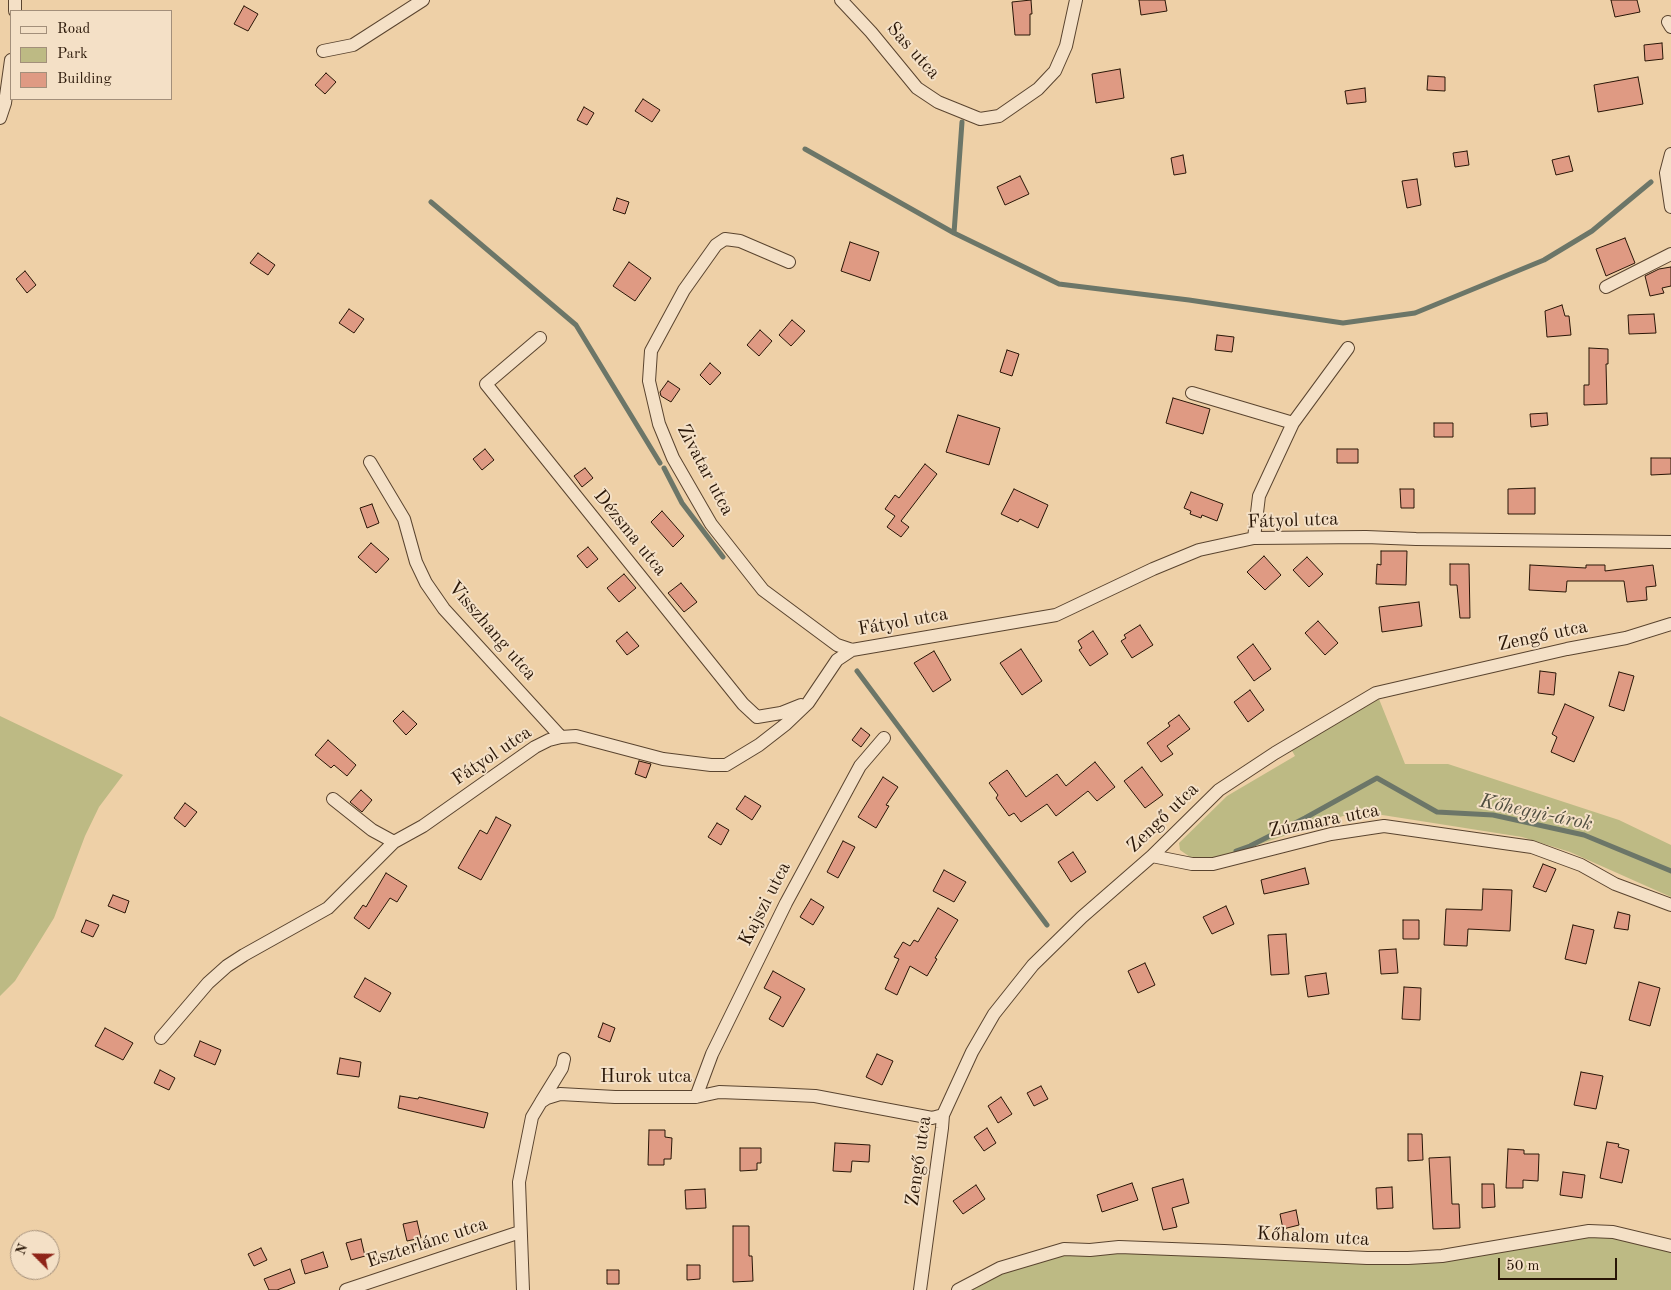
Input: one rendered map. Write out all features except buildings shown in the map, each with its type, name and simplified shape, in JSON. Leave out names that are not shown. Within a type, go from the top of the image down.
[{"type":"street","points":[[322,51],[353,45],[423,0]]},
{"type":"street","name":"Sas utca","points":[[841,0],[871,32],[917,88],[938,102],[980,119],[999,116],[1038,89],[1055,71],[1066,46],[1076,0]]},
{"type":"street","points":[[0,118],[5,103],[10,67]]},
{"type":"street","points":[[1671,154],[1666,173],[1671,207]]},
{"type":"street","name":"Zivatar utca","points":[[788,262],[740,241],[725,239],[716,244],[684,290],[651,351],[649,381],[660,424],[673,458],[711,524],[763,590],[837,645],[852,650]]},
{"type":"street","points":[[1606,287],[1671,254]]},
{"type":"street","name":"Dézsma utca","points":[[540,338],[486,384],[743,704],[757,717],[781,713],[808,703]]},
{"type":"street","points":[[1254,538],[1259,496],[1293,423],[1348,348]]},
{"type":"street","points":[[1192,393],[1293,423]]},
{"type":"street","name":"Visszhang utca","points":[[370,462],[404,519],[416,562],[426,583],[435,596],[561,736]]},
{"type":"street","name":"Fátyol utca","points":[[161,1038],[208,982],[227,966],[328,908],[394,842],[437,817],[535,746],[561,736],[590,739],[663,759],[726,765],[759,745],[786,724],[808,703],[837,660],[852,650],[1056,615],[1153,569],[1199,550],[1254,538],[1366,537],[1671,542]]},
{"type":"street","name":"Zengő utca","points":[[920,1290],[943,1115],[972,1052],[994,1014],[1032,965],[1082,917],[1152,856],[1219,790],[1275,753],[1376,693],[1568,649],[1626,638],[1671,624]]},
{"type":"street","name":"Kajszi utca","points":[[696,1097],[712,1054],[786,903],[860,766],[884,738]]},
{"type":"street","points":[[333,799],[372,830],[394,842]]},
{"type":"street","name":"Zúzmara utca","points":[[1152,856],[1192,864],[1212,864],[1330,834],[1384,826],[1532,846],[1581,865],[1614,884],[1671,905]]},
{"type":"street","points":[[524,1290],[519,1182],[532,1117],[562,1068],[564,1060]]},
{"type":"street","name":"Hurok utca","points":[[541,1102],[560,1094],[615,1097],[696,1097],[719,1092],[815,1096],[932,1118],[943,1115]]},
{"type":"street","name":"Kőhalom utca","points":[[958,1290],[1000,1268],[1064,1249],[1090,1250],[1119,1247],[1367,1258],[1408,1258],[1442,1256],[1589,1231],[1613,1232],[1671,1246]]},
{"type":"street","name":"Eszterlánc utca","points":[[346,1290],[520,1232]]},
{"type":"green space","points":[[1379,699],[1405,764],[1448,764],[1619,820],[1671,845],[1671,897],[1570,852],[1522,837],[1376,814],[1343,816],[1213,860],[1190,857],[1180,850],[1179,843],[1227,796],[1295,756],[1291,749]]},
{"type":"green space","points":[[0,716],[123,775],[99,807],[85,836],[54,918],[15,981],[0,996]]},
{"type":"green space","points":[[1589,1231],[1671,1246],[1671,1290],[958,1290],[1064,1249],[1408,1258]]},
{"type":"waterway","points":[[954,233],[962,122]]},
{"type":"waterway","points":[[805,149],[954,233],[1059,284],[1189,300],[1343,323],[1415,313],[1544,260],[1592,231],[1651,182]]},
{"type":"waterway","points":[[431,202],[576,325],[660,463]]},
{"type":"waterway","points":[[664,468],[682,503],[723,557]]},
{"type":"waterway","points":[[857,671],[1047,925]]},
{"type":"waterway","name":"Kőhegyi-árok","points":[[1236,851],[1250,846],[1305,818],[1377,778],[1437,812],[1493,815],[1584,835],[1671,871]]}]
